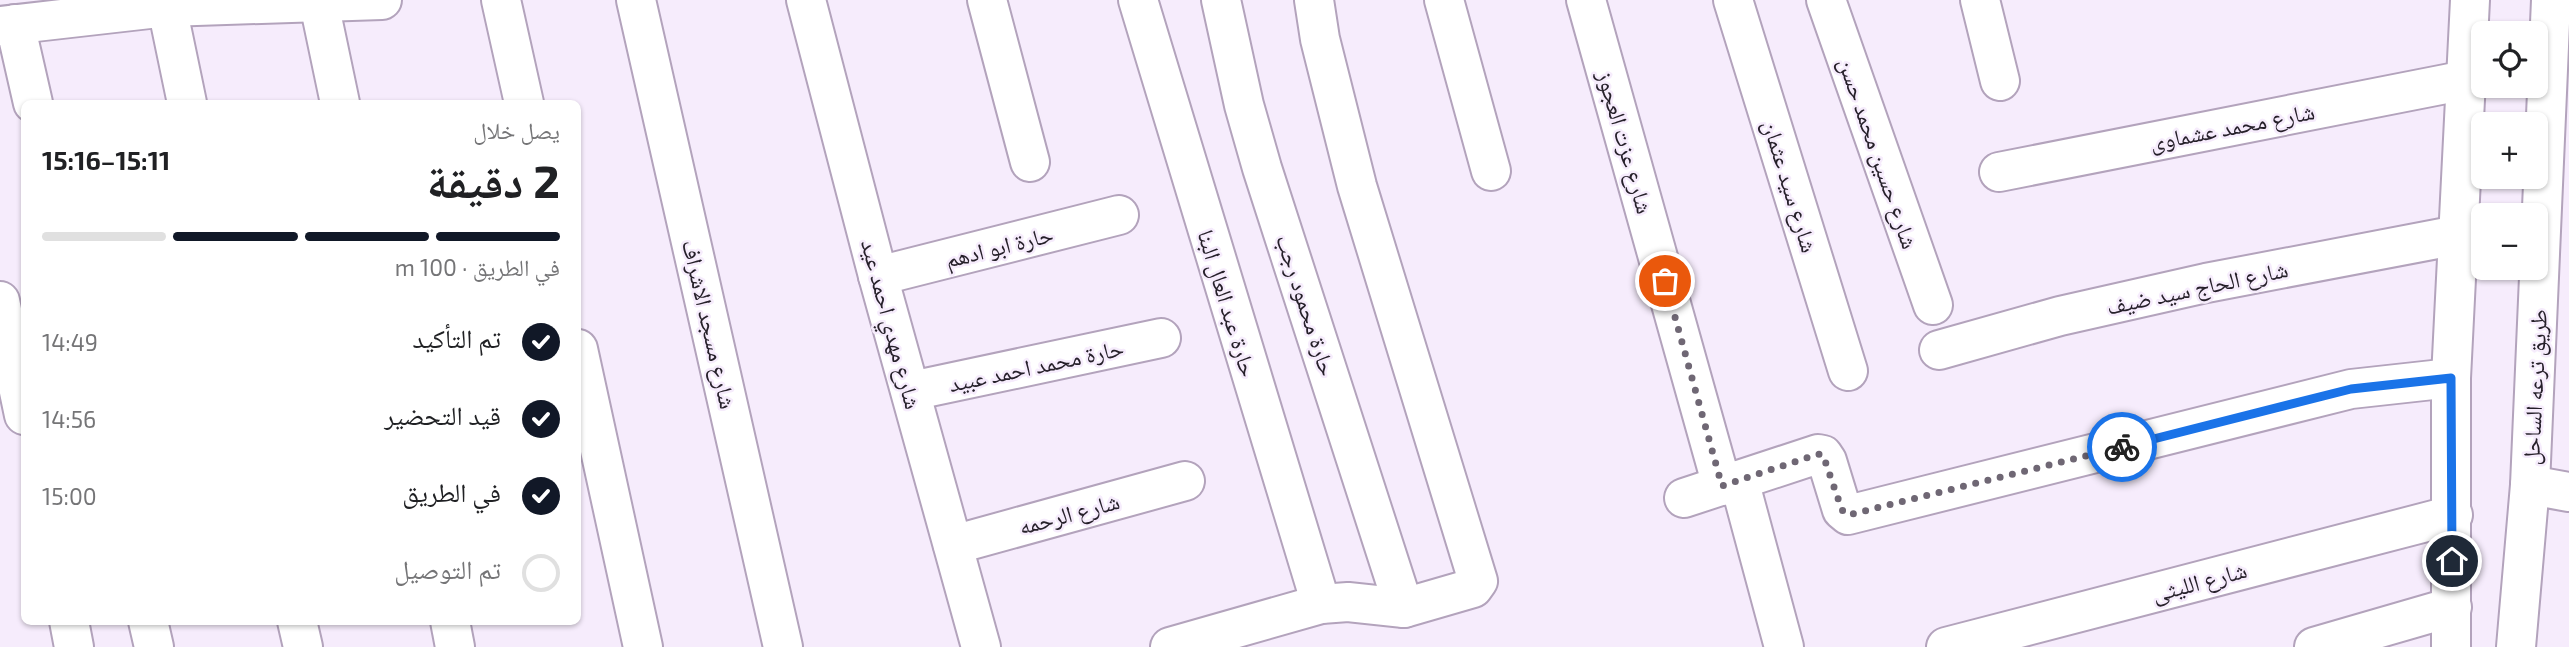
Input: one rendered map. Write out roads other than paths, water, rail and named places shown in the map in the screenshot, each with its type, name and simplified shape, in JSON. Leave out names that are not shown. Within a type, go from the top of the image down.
[{"type":"street","points":[[32,100],[7,25],[167,7],[382,0]]},
{"type":"street","points":[[501,0],[523,100]]},
{"type":"street","name":"شارع مسجد الاشراف","points":[[636,0],[783,647]]},
{"type":"street","name":"شارع مهدي احمد عيد","points":[[806,0],[878,276],[981,647]]},
{"type":"street","points":[[987,0],[1030,162]]},
{"type":"street","name":"حارة عبد العال البنا","points":[[1138,0],[1321,604]]},
{"type":"street","name":"حارة محمود رجب","points":[[1221,0],[1244,105],[1262,168],[1404,608]]},
{"type":"street","points":[[1170,647],[1321,604],[1348,601],[1404,608],[1473,588],[1478,581],[1357,186],[1320,39],[1314,0]]},
{"type":"street","points":[[1444,0],[1491,171]]},
{"type":"street","name":"شارع عزت العجوز","points":[[1586,0],[1730,483],[1784,647]]},
{"type":"street","name":"شارع سيد عثمان","points":[[1733,0],[1848,371]]},
{"type":"street","name":"شارع حسين محمد حسن","points":[[1826,0],[1933,305]]},
{"type":"street","points":[[1980,0],[2000,80]]},
{"type":"street","points":[[2451,647],[2451,378],[2470,0]]},
{"type":"street","name":"طريق ترعه الساحل","points":[[2516,647],[2556,174],[2552,0]]},
{"type":"street","points":[[319,3],[339,100]]},
{"type":"street","points":[[167,7],[186,100]]},
{"type":"street","name":"شارع محمد عشماوى","points":[[1998,172],[2466,80]]},
{"type":"street","name":"حارة ابو ادهم","points":[[878,276],[1119,215]]},
{"type":"street","name":"شارع الحاج سيد ضيف","points":[[1939,350],[2060,316],[2206,283],[2458,234]]},
{"type":"street","points":[[0,301],[21,401]]},
{"type":"street","name":"حارة محمد احمد عبيد","points":[[911,391],[1161,338]]},
{"type":"street","points":[[581,363],[643,647]]},
{"type":"street","points":[[1684,498],[1818,454],[1823,455],[1842,510],[1848,515],[2351,389],[2451,378]]},
{"type":"street","name":"شارع الرحمه","points":[[953,545],[1185,481]]},
{"type":"street","points":[[2530,485],[2569,492]]},
{"type":"street","name":"شارع الليثى","points":[[1945,647],[2050,634],[2453,515]]},
{"type":"street","points":[[2314,647],[2452,607]]},
{"type":"street","points":[[70,625],[74,647]]},
{"type":"street","points":[[149,625],[154,647]]},
{"type":"street","points":[[298,625],[303,647]]},
{"type":"street","points":[[451,625],[456,647]]}]
